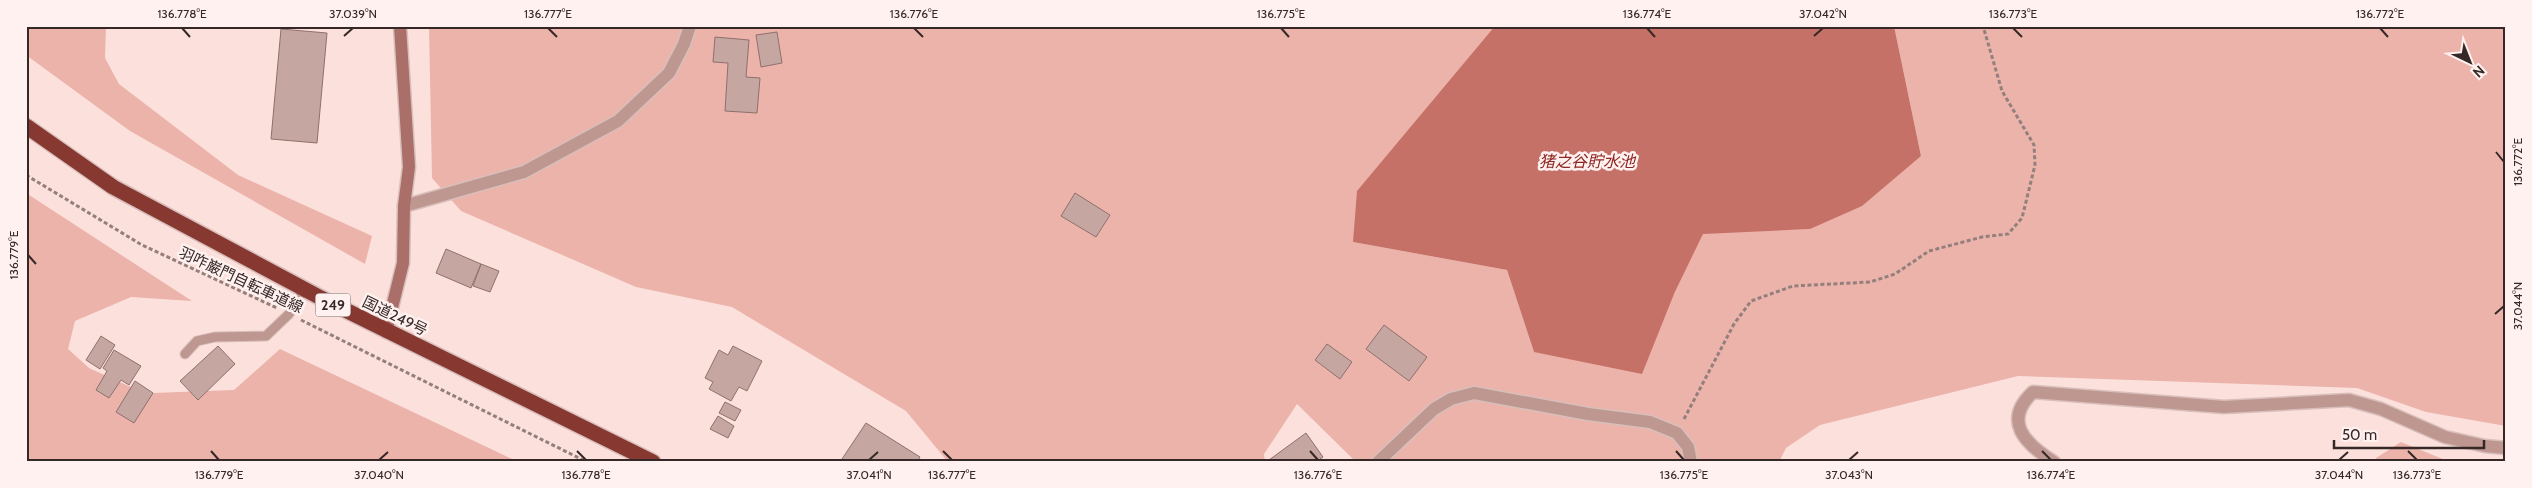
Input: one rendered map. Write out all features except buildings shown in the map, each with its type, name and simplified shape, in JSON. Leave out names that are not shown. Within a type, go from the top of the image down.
[{"type":"highway","name":"国道249号","points":[[26,126],[113,187],[386,332],[653,462]]},
{"type":"street","points":[[386,332],[403,263],[404,206],[408,167],[400,26]]},
{"type":"street","points":[[404,206],[524,172],[618,121],[669,73],[684,44],[690,26]]},
{"type":"street","points":[[2054,462],[2038,452],[2020,430],[2016,415],[2022,402],[2033,392],[2224,406],[2350,400],[2381,409],[2446,437],[2485,446],[2506,448]]},
{"type":"street","points":[[1378,462],[1434,409],[1451,399],[1474,393],[1588,414],[1650,422],[1677,434],[1688,447],[1691,462]]},
{"type":"lane","points":[[185,354],[197,341],[215,337],[266,336],[289,314],[304,289]]},
{"type":"path","points":[[1677,434],[1734,324],[1751,302],[1793,286],[1822,286],[1878,279],[1895,274],[1929,252],[1982,236],[2008,234],[2022,218],[2035,165],[2034,144],[2002,91],[1983,26]]},
{"type":"path","name":"羽咋巌門自転車道線","points":[[26,175],[142,245],[289,314],[586,462]]},
{"type":"shaded area","points":[[26,26],[106,26],[105,58],[119,84],[238,175],[372,236],[365,264],[130,131],[26,55]]},
{"type":"shaded area","points":[[429,26],[1495,26],[1353,242],[1507,270],[1534,352],[1674,294],[1703,233],[1810,229],[1921,156],[1894,26],[2506,26],[2506,426],[2426,412],[2357,388],[2018,376],[1820,425],[1786,448],[1779,462],[1356,462],[1297,404],[1264,454],[1265,462],[948,462],[906,411],[732,307],[636,287],[461,211],[432,178]]},
{"type":"shaded area","points":[[26,193],[192,301],[131,297],[75,321],[68,349],[89,368],[144,393],[234,390],[280,349],[512,459],[511,462],[26,462]]},
{"type":"shaded area","points":[[2401,442],[2450,462],[2377,462],[2376,458]]},
{"type":"water","name":"猪之谷貯水池","points":[[1495,26],[1894,26],[1921,156],[1862,206],[1810,229],[1703,234],[1674,294],[1642,374],[1534,352],[1507,270],[1353,242],[1357,191]]}]
